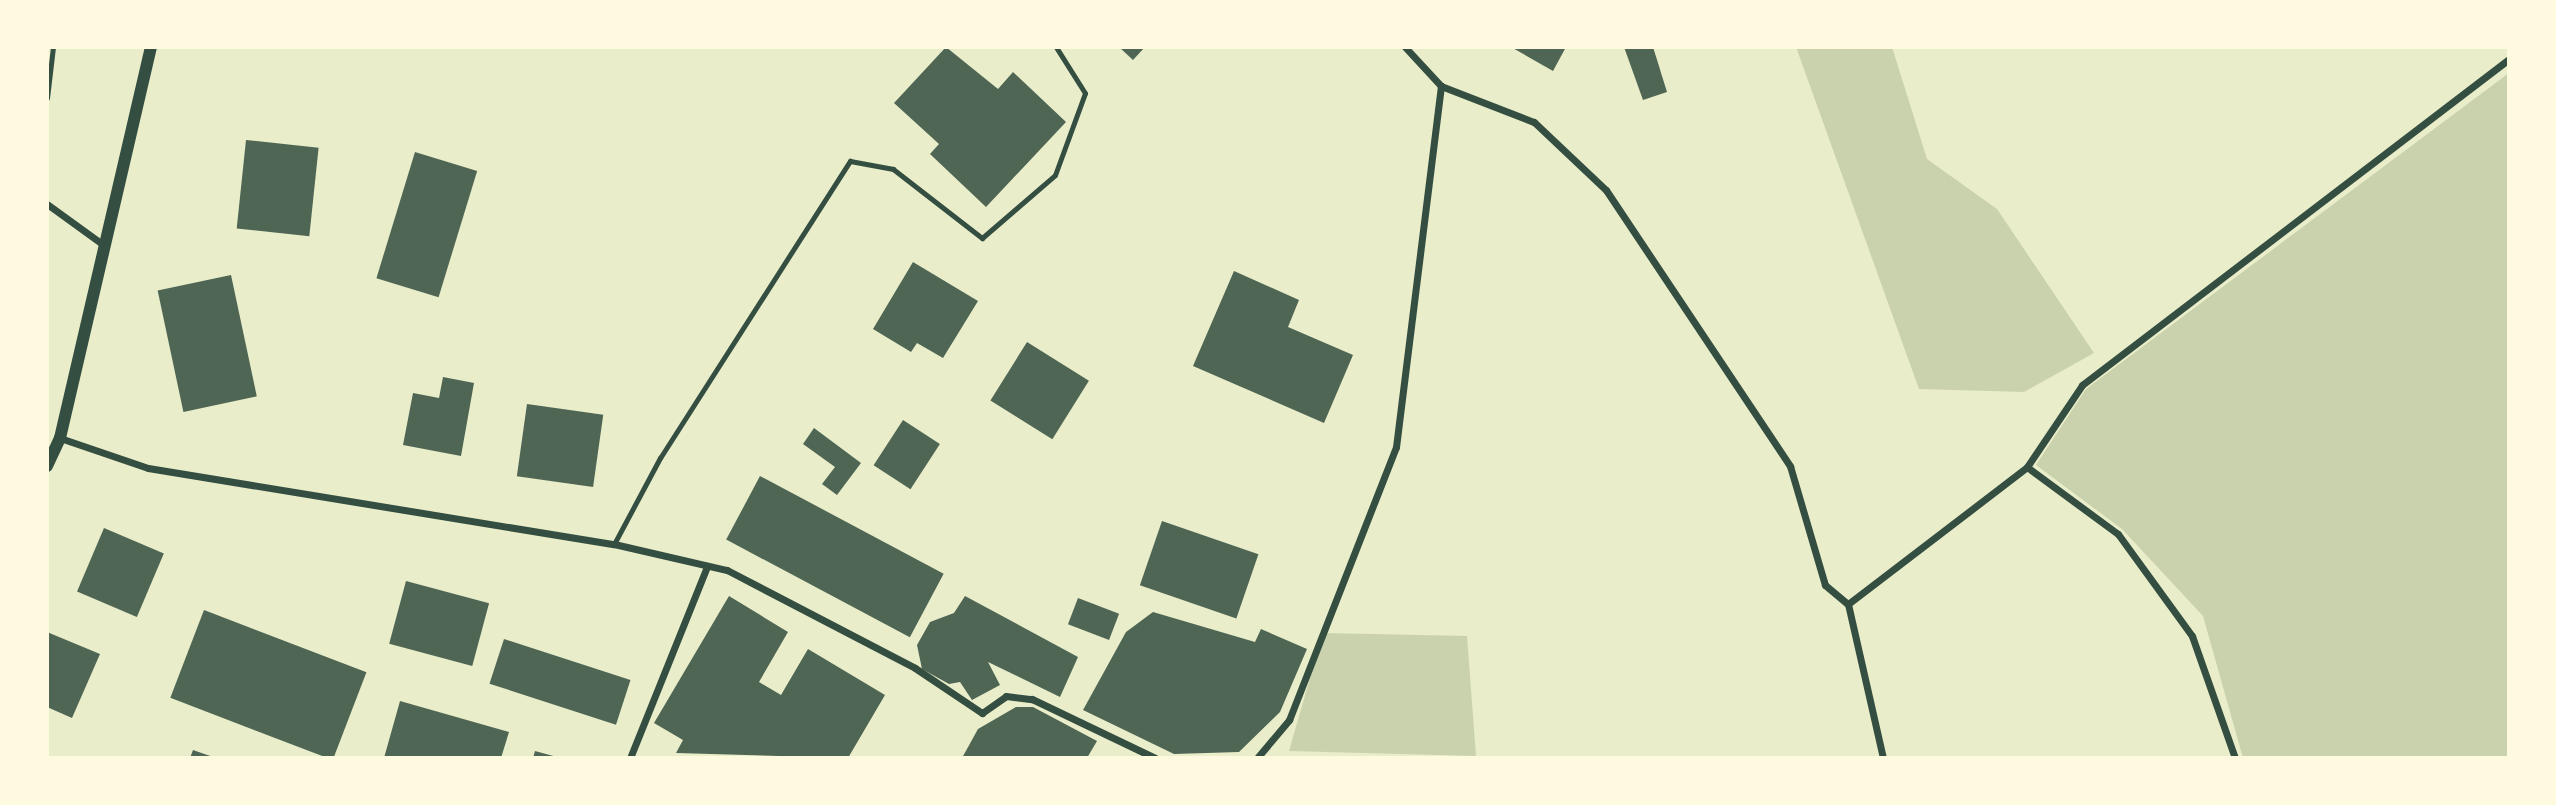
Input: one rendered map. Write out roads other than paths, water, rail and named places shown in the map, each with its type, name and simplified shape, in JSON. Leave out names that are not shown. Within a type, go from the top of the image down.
[{"type":"street","points":[[47,466],[60,438],[151,47]]},
{"type":"street","points":[[1405,47],[1441,86],[1534,122],[1606,190],[1790,466],[1825,585],[1848,604],[1884,758]]},
{"type":"street","points":[[1848,604],[2027,467],[2081,385],[2509,59]]},
{"type":"street","points":[[1257,758],[1289,720],[1396,447],[1441,86]]},
{"type":"street","points":[[47,204],[105,246]]},
{"type":"street","points":[[60,438],[148,468],[614,544],[707,566],[915,668],[982,713],[1006,696],[1032,699],[1155,758]]},
{"type":"street","points":[[2027,467],[2118,534],[2192,636],[2235,758]]},
{"type":"street","points":[[630,758],[707,566]]},
{"type":"lane","points":[[47,98],[53,47]]},
{"type":"lane","points":[[614,544],[660,457],[850,161],[893,170],[982,238],[1055,174],[1085,93],[1056,47]]}]
